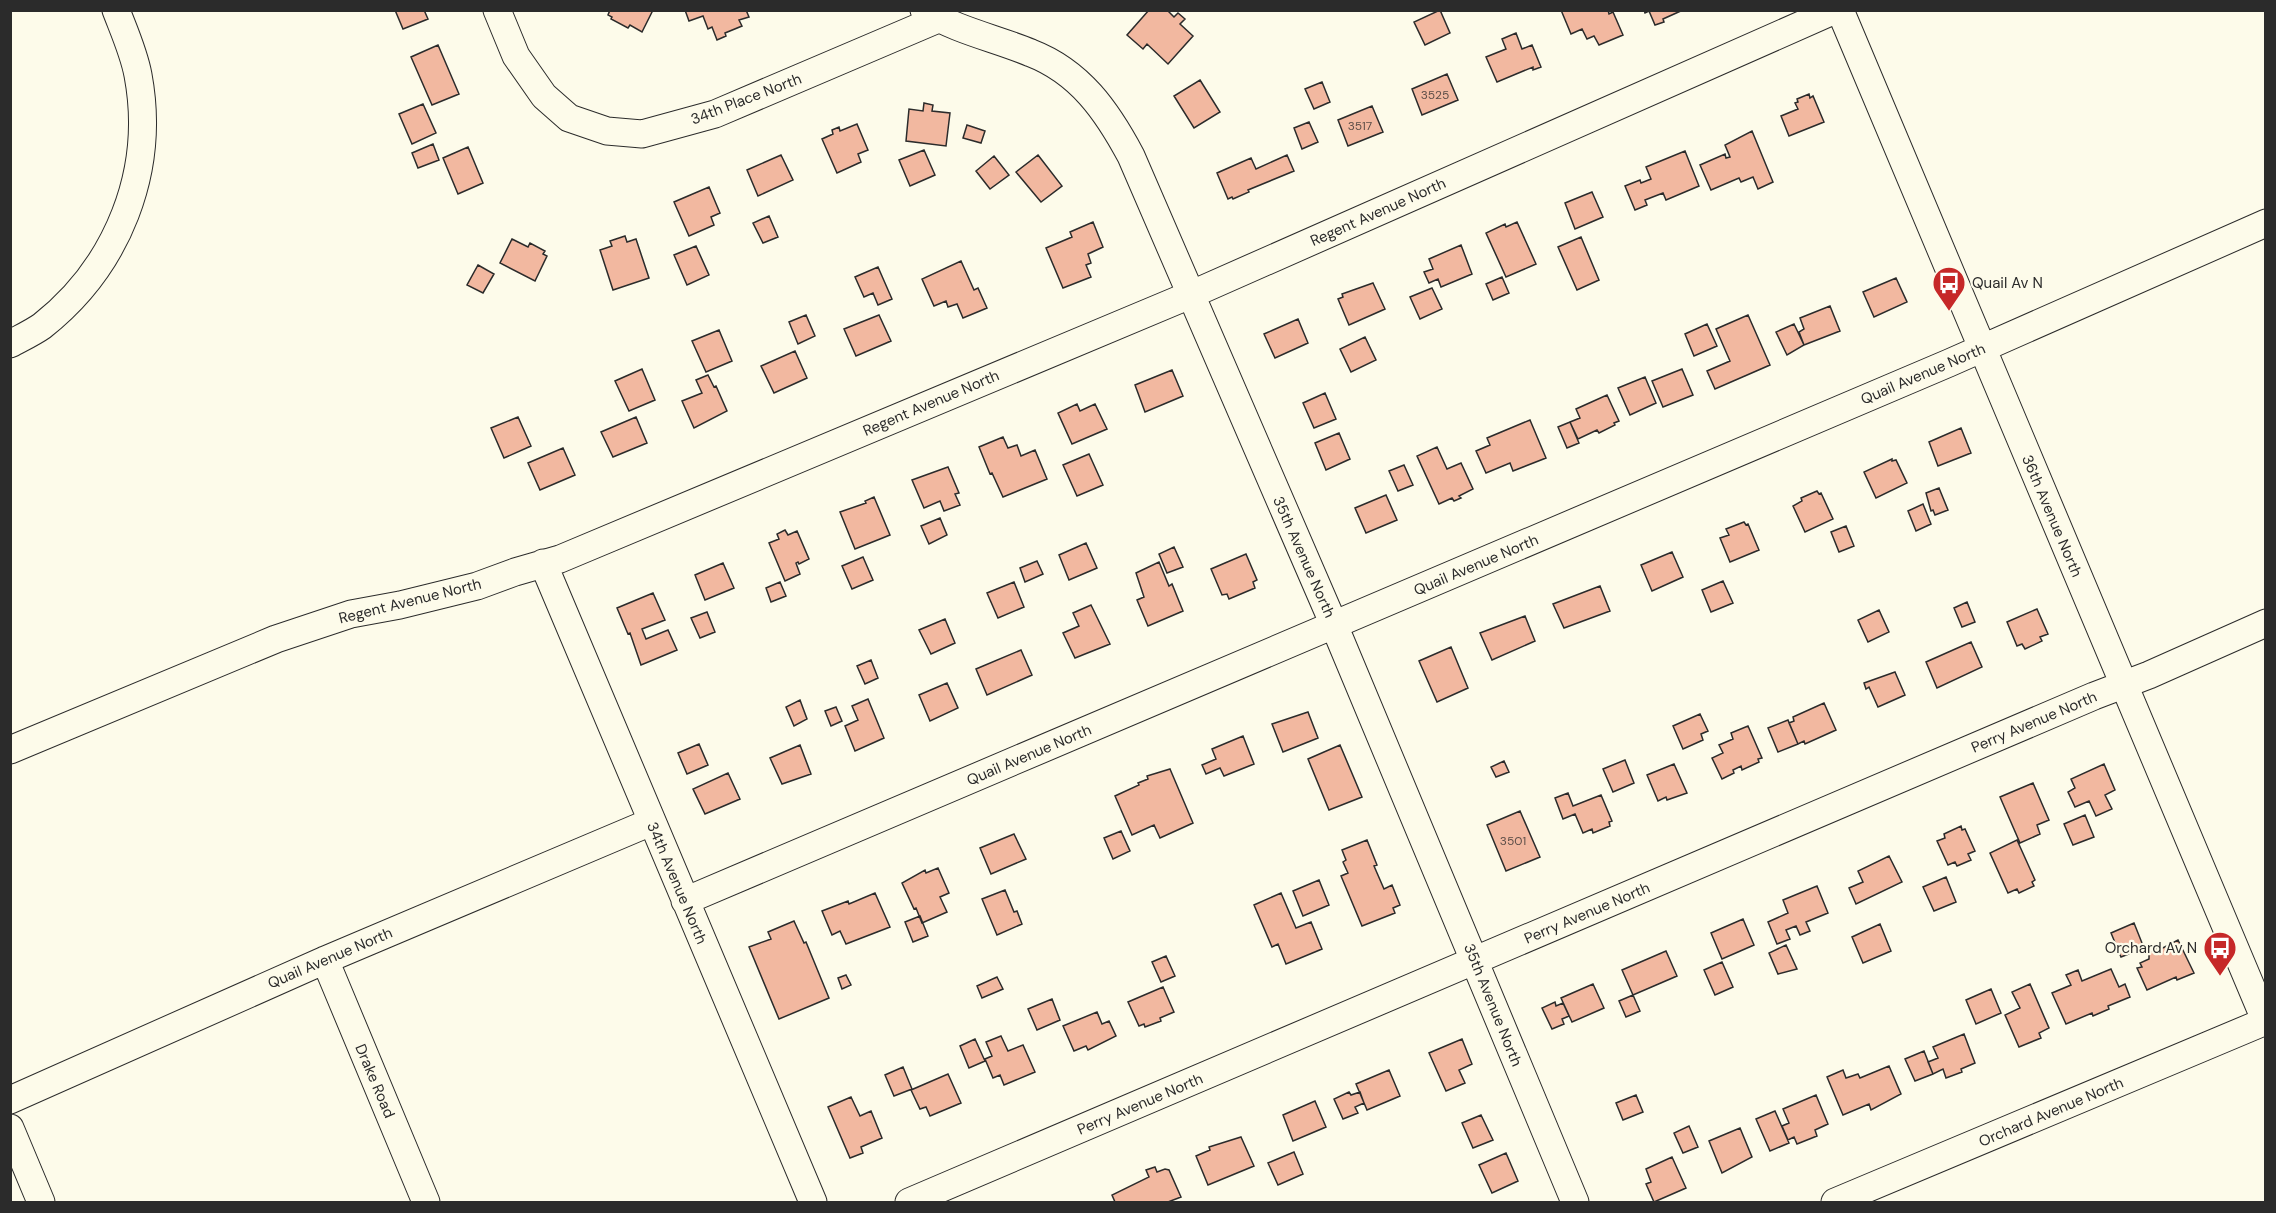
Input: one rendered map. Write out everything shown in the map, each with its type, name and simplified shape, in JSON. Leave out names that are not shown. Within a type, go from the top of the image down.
[{"type":"street","points":[[10,344],[41,327],[76,295],[105,258],[126,214],[139,170],[143,122],[138,74],[116,10]]},
{"type":"street","name":"34th Place North","points":[[496,10],[516,56],[544,96],[569,118],[607,131],[642,134],[716,114],[931,15]]},
{"type":"street","name":"Regent Avenue North","points":[[10,750],[276,639],[351,614],[400,605],[477,586],[560,559],[1190,294],[1838,10]]},
{"type":"street","name":"36th Avenue North","points":[[1838,10],[2265,1022]]},
{"type":"street","name":"35th Avenue North","points":[[931,15],[997,43],[1032,53],[1064,72],[1092,94],[1113,122],[1131,156],[1334,625],[1575,1203]]},
{"type":"street","name":"Quail Avenue North","points":[[685,901],[1981,350],[2265,224]]},
{"type":"street","name":"34th Avenue North","points":[[543,563],[813,1203]]},
{"type":"street","name":"Perry Avenue North","points":[[909,1203],[2265,623]]},
{"type":"street","name":"Quail Avenue North","points":[[10,1100],[325,960],[651,822]]},
{"type":"street","name":"Drake Road","points":[[325,960],[426,1203]]},
{"type":"street","name":"Orchard Avenue North","points":[[1835,1203],[2265,1022]]},
{"type":"street","points":[[10,1128],[41,1203]]},
{"type":"building","points":[[395,10],[424,10],[428,19],[403,29]]},
{"type":"building","points":[[610,10],[653,10],[642,32],[630,25],[628,28],[611,19],[612,17],[608,15]]},
{"type":"building","points":[[685,10],[746,10],[749,17],[739,20],[742,26],[725,33],[726,36],[717,40],[712,27],[708,29],[703,16],[689,21]]},
{"type":"building","points":[[1149,10],[1167,10],[1174,17],[1178,13],[1185,19],[1180,24],[1193,36],[1168,64],[1147,44],[1143,49],[1127,35]]},
{"type":"building","points":[[1440,10],[1450,33],[1425,45],[1414,22]]},
{"type":"building","points":[[1561,10],[1608,10],[1609,14],[1613,12],[1623,35],[1599,45],[1594,36],[1587,39],[1582,29],[1571,34]]},
{"type":"building","points":[[1644,10],[1683,10],[1655,25],[1649,11],[1645,13]]},
{"type":"building","points":[[1516,33],[1522,49],[1532,45],[1541,67],[1533,70],[1533,67],[1497,82],[1486,57],[1506,49],[1502,39]]},
{"type":"building","points":[[438,45],[459,94],[432,105],[411,57]]},
{"type":"building","points":[[1447,74],[1458,100],[1422,115],[1412,89]]},
{"type":"building","points":[[1200,80],[1220,112],[1194,128],[1174,96]]},
{"type":"building","points":[[1322,82],[1330,102],[1314,109],[1305,89]]},
{"type":"building","points":[[1809,94],[1810,98],[1813,96],[1824,122],[1789,136],[1781,116],[1798,109],[1795,103],[1798,102],[1797,99]]},
{"type":"building","points":[[924,103],[933,105],[932,111],[950,113],[946,146],[906,141],[909,109],[923,111]]},
{"type":"building","points":[[423,104],[436,133],[412,144],[399,114]]},
{"type":"building","points":[[1372,106],[1383,132],[1348,146],[1338,120]]},
{"type":"building","points":[[1309,122],[1318,142],[1302,149],[1294,128]]},
{"type":"building","points":[[857,124],[868,150],[858,154],[861,162],[837,173],[822,139],[833,134],[832,130],[839,127],[840,131]]},
{"type":"building","points":[[967,125],[985,131],[981,143],[963,138]]},
{"type":"building","points":[[1752,131],[1773,182],[1758,189],[1753,177],[1741,182],[1739,178],[1711,190],[1700,165],[1725,154],[1726,158],[1730,157],[1725,145]]},
{"type":"building","points":[[433,144],[439,160],[418,168],[412,153]]},
{"type":"building","points":[[468,147],[483,183],[458,194],[443,158]]},
{"type":"building","points":[[924,150],[935,175],[910,186],[899,160]]},
{"type":"building","points":[[1685,151],[1699,186],[1666,200],[1663,193],[1645,200],[1647,205],[1635,210],[1625,186],[1640,180],[1641,183],[1651,179],[1646,167]]},
{"type":"building","points":[[781,155],[793,180],[758,196],[747,170]]},
{"type":"building","points":[[1038,155],[1062,186],[1041,202],[1016,172]]},
{"type":"building","points":[[1287,155],[1294,171],[1248,190],[1249,192],[1233,199],[1232,197],[1228,199],[1217,173],[1251,158],[1256,169]]},
{"type":"building","points":[[994,156],[1009,175],[990,189],[976,171]]},
{"type":"building","points":[[709,187],[720,213],[711,217],[714,225],[689,236],[674,202]]},
{"type":"building","points":[[1592,192],[1603,217],[1575,229],[1565,203]]},
{"type":"building","points":[[769,216],[778,237],[763,243],[753,223]]},
{"type":"building","points":[[1093,222],[1103,247],[1088,254],[1091,263],[1086,265],[1091,277],[1063,288],[1046,248],[1072,237],[1070,232]]},
{"type":"building","points":[[1517,222],[1536,264],[1506,277],[1486,233],[1505,224],[1506,227]]},
{"type":"building","points":[[625,236],[627,242],[636,239],[649,278],[613,290],[600,250],[612,246],[610,241]]},
{"type":"building","points":[[1581,237],[1599,280],[1577,290],[1558,247]]},
{"type":"building","points":[[512,239],[528,247],[530,243],[545,251],[543,254],[547,256],[535,281],[500,263]]},
{"type":"building","points":[[1461,245],[1472,274],[1441,287],[1438,279],[1429,283],[1424,272],[1433,269],[1429,259]]},
{"type":"building","points":[[696,246],[709,275],[687,285],[674,255]]},
{"type":"building","points":[[961,261],[974,290],[978,288],[987,308],[963,318],[957,304],[948,307],[946,301],[934,306],[922,279]]},
{"type":"building","points":[[478,265],[494,274],[483,293],[467,285]]},
{"type":"building","points":[[878,267],[892,299],[878,305],[873,293],[864,297],[855,277]]},
{"type":"building","points":[[1502,277],[1509,293],[1493,300],[1486,284]]},
{"type":"building","points":[[1896,278],[1907,302],[1874,317],[1863,292]]},
{"type":"building","points":[[1373,283],[1385,309],[1349,325],[1338,299],[1343,297],[1342,294]]},
{"type":"building","points":[[1432,288],[1442,309],[1420,319],[1410,297]]},
{"type":"building","points":[[1830,306],[1840,331],[1804,345],[1799,332],[1804,329],[1800,318]]},
{"type":"building","points":[[806,315],[815,336],[798,344],[789,322]]},
{"type":"building","points":[[879,315],[891,341],[856,356],[844,329]]},
{"type":"building","points":[[1748,315],[1770,365],[1715,389],[1707,371],[1730,361],[1716,329]]},
{"type":"building","points":[[1298,319],[1308,343],[1275,358],[1264,334]]},
{"type":"building","points":[[1707,324],[1717,346],[1694,356],[1685,334]]},
{"type":"building","points":[[1794,324],[1804,345],[1787,355],[1776,332]]},
{"type":"building","points":[[719,330],[732,361],[706,372],[692,341]]},
{"type":"building","points":[[1365,337],[1376,360],[1351,372],[1340,349]]},
{"type":"building","points":[[795,351],[807,378],[774,393],[761,366]]},
{"type":"building","points":[[642,369],[655,400],[629,411],[615,381]]},
{"type":"building","points":[[1682,369],[1693,395],[1663,407],[1652,381]]},
{"type":"building","points":[[1172,370],[1183,396],[1145,412],[1135,385]]},
{"type":"building","points":[[708,375],[714,387],[716,386],[727,411],[694,428],[682,401],[702,393],[696,380]]},
{"type":"building","points":[[1645,377],[1656,403],[1630,415],[1618,388]]},
{"type":"building","points":[[1325,393],[1336,419],[1314,428],[1303,403]]},
{"type":"building","points":[[1607,395],[1619,421],[1599,433],[1597,430],[1578,439],[1570,422],[1580,418],[1576,409]]},
{"type":"building","points":[[1077,404],[1080,411],[1095,404],[1107,429],[1072,444],[1058,413]]},
{"type":"building","points":[[518,417],[531,446],[504,458],[491,428]]},
{"type":"building","points":[[636,417],[647,443],[613,457],[601,432]]},
{"type":"building","points":[[1530,420],[1546,458],[1513,471],[1510,463],[1486,473],[1476,451],[1490,445],[1487,438]]},
{"type":"building","points":[[1570,422],[1579,443],[1567,448],[1558,427]]},
{"type":"building","points":[[1961,428],[1971,453],[1938,466],[1929,442]]},
{"type":"building","points":[[1339,433],[1350,459],[1326,470],[1315,443]]},
{"type":"building","points":[[1003,437],[1008,448],[1017,445],[1021,456],[1035,450],[1047,479],[1003,497],[979,447]]},
{"type":"building","points":[[1437,447],[1447,469],[1461,463],[1473,489],[1459,496],[1461,498],[1454,501],[1452,498],[1439,504],[1417,456]]},
{"type":"building","points":[[563,448],[575,475],[540,490],[528,463]]},
{"type":"building","points":[[1089,454],[1103,485],[1077,496],[1063,465]]},
{"type":"building","points":[[1892,459],[1892,461],[1896,460],[1907,483],[1876,498],[1864,472]]},
{"type":"building","points":[[1404,465],[1413,485],[1398,491],[1389,471]]},
{"type":"building","points":[[948,467],[959,493],[955,494],[960,505],[944,511],[940,501],[924,508],[912,480]]},
{"type":"building","points":[[1939,488],[1948,510],[1935,515],[1933,510],[1931,511],[1926,493]]},
{"type":"building","points":[[1817,491],[1821,493],[1833,519],[1805,532],[1793,506],[1802,501],[1801,498]]},
{"type":"building","points":[[1386,495],[1397,520],[1366,533],[1355,508]]},
{"type":"building","points":[[874,497],[890,535],[855,549],[840,512],[866,503],[865,501]]},
{"type":"building","points":[[1923,504],[1931,524],[1916,531],[1908,511]]},
{"type":"building","points":[[940,518],[947,535],[929,544],[921,526]]},
{"type":"building","points":[[1744,522],[1748,524],[1759,550],[1730,562],[1720,538],[1729,535],[1726,529]]},
{"type":"building","points":[[1846,526],[1854,546],[1839,552],[1831,532]]},
{"type":"building","points":[[785,530],[788,535],[797,531],[809,559],[799,564],[796,563],[800,574],[785,581],[769,543],[779,539],[777,534]]},
{"type":"building","points":[[1086,543],[1097,568],[1069,580],[1059,555]]},
{"type":"building","points":[[1174,547],[1183,567],[1167,573],[1159,554]]},
{"type":"building","points":[[1672,552],[1683,577],[1652,591],[1641,565]]},
{"type":"building","points":[[1246,554],[1257,580],[1253,582],[1255,588],[1229,599],[1227,594],[1222,595],[1211,569]]},
{"type":"building","points":[[863,557],[873,580],[852,589],[842,566]]},
{"type":"building","points":[[1037,561],[1043,574],[1025,582],[1020,568]]},
{"type":"building","points":[[1159,562],[1169,586],[1172,584],[1183,611],[1148,626],[1137,600],[1144,597],[1136,573]]},
{"type":"building","points":[[723,563],[734,588],[705,600],[695,575]]},
{"type":"building","points":[[1723,581],[1733,603],[1711,612],[1702,590]]},
{"type":"building","points":[[780,582],[786,596],[771,602],[766,588]]},
{"type":"building","points":[[1014,582],[1024,607],[998,618],[987,593]]},
{"type":"building","points":[[1600,586],[1610,611],[1564,628],[1553,604]]},
{"type":"building","points":[[653,593],[665,620],[642,629],[646,639],[668,630],[677,650],[641,665],[630,633],[628,634],[617,608]]},
{"type":"building","points":[[1967,602],[1975,622],[1962,627],[1954,608]]},
{"type":"building","points":[[1091,605],[1110,644],[1075,658],[1063,633],[1079,626],[1073,613]]},
{"type":"building","points":[[2037,609],[2048,634],[2040,637],[2042,641],[2025,649],[2022,644],[2017,646],[2007,622]]},
{"type":"building","points":[[1879,610],[1889,632],[1868,642],[1858,620]]},
{"type":"building","points":[[707,612],[715,632],[700,638],[691,618]]},
{"type":"building","points":[[1525,616],[1535,641],[1492,660],[1480,633]]},
{"type":"building","points":[[945,619],[955,643],[931,654],[919,630]]},
{"type":"building","points":[[1971,642],[1982,667],[1937,688],[1926,662]]},
{"type":"building","points":[[1451,647],[1468,688],[1437,702],[1419,661]]},
{"type":"building","points":[[1021,650],[1032,675],[987,695],[976,669]]},
{"type":"building","points":[[871,660],[878,678],[865,684],[857,666]]},
{"type":"building","points":[[1895,672],[1905,695],[1878,707],[1869,687],[1866,689],[1864,683]]},
{"type":"building","points":[[947,683],[958,708],[930,721],[919,695]]},
{"type":"building","points":[[868,699],[884,738],[855,751],[845,726],[858,720],[852,706]]},
{"type":"building","points":[[800,700],[807,719],[794,726],[786,707]]},
{"type":"building","points":[[1824,703],[1836,730],[1805,744],[1804,741],[1798,744],[1789,723],[1794,721],[1793,717]]},
{"type":"building","points":[[836,707],[842,721],[831,726],[825,711]]},
{"type":"building","points":[[1308,712],[1318,738],[1283,752],[1272,724]]},
{"type":"building","points":[[1700,714],[1708,731],[1701,734],[1703,740],[1683,749],[1673,726]]},
{"type":"building","points":[[1788,720],[1798,744],[1778,752],[1768,728]]},
{"type":"building","points":[[1748,726],[1762,758],[1758,759],[1759,762],[1742,770],[1741,766],[1733,770],[1734,773],[1722,779],[1712,758],[1723,753],[1719,745],[1733,739],[1731,733]]},
{"type":"building","points":[[1243,736],[1254,764],[1224,776],[1220,768],[1206,774],[1202,765],[1216,759],[1212,749]]},
{"type":"building","points":[[699,744],[708,765],[687,774],[678,753]]},
{"type":"building","points":[[800,745],[811,774],[782,784],[770,758]]},
{"type":"building","points":[[1340,745],[1362,797],[1329,810],[1308,759]]},
{"type":"building","points":[[1625,760],[1634,783],[1613,792],[1603,769]]},
{"type":"building","points":[[1504,761],[1509,772],[1496,777],[1491,767]]},
{"type":"building","points":[[1674,764],[1687,793],[1658,801],[1647,775]]},
{"type":"building","points":[[2104,764],[2115,790],[2105,795],[2112,809],[2096,816],[2089,801],[2075,807],[2068,792],[2075,788],[2071,779]]},
{"type":"building","points":[[1170,769],[1193,823],[1160,838],[1154,825],[1132,835],[1115,796],[1139,785],[1138,783],[1148,779],[1147,776]]},
{"type":"building","points":[[728,773],[740,799],[705,814],[693,789]]},
{"type":"building","points":[[2033,783],[2049,820],[2037,825],[2040,834],[2020,843],[2000,797]]},
{"type":"building","points":[[1568,793],[1573,806],[1601,795],[1612,821],[1609,822],[1610,826],[1593,833],[1592,829],[1583,833],[1575,814],[1563,819],[1555,798]]},
{"type":"building","points":[[1520,811],[1540,857],[1506,871],[1487,825]]},
{"type":"building","points":[[2085,815],[2094,837],[2073,845],[2064,824]]},
{"type":"building","points":[[1961,826],[1962,830],[1965,829],[1975,851],[1968,854],[1971,860],[1957,866],[1955,862],[1948,865],[1937,841],[1945,838],[1944,834]]},
{"type":"building","points":[[1121,831],[1130,851],[1113,859],[1104,838]]},
{"type":"building","points":[[1014,834],[1026,859],[991,874],[980,848]]},
{"type":"building","points":[[1367,840],[1377,865],[1374,866],[1384,889],[1392,885],[1400,905],[1393,908],[1395,913],[1362,926],[1341,876],[1348,873],[1343,862],[1346,860],[1342,850]]},
{"type":"building","points":[[2017,840],[2035,880],[2032,882],[2034,886],[2019,893],[2017,889],[2008,893],[1990,853]]},
{"type":"building","points":[[1889,856],[1902,882],[1856,904],[1849,888],[1863,882],[1858,871]]},
{"type":"building","points":[[938,868],[949,893],[940,897],[947,912],[922,923],[902,883],[925,870],[926,873]]},
{"type":"building","points":[[1946,877],[1956,902],[1934,911],[1923,887]]},
{"type":"building","points":[[1319,880],[1329,905],[1303,916],[1293,891]]},
{"type":"building","points":[[1817,886],[1828,913],[1806,922],[1810,931],[1800,935],[1796,926],[1786,930],[1790,939],[1777,944],[1768,922],[1788,913],[1783,900]]},
{"type":"building","points":[[1005,890],[1022,924],[997,935],[982,899]]},
{"type":"building","points":[[875,893],[890,927],[846,944],[840,931],[832,935],[822,911],[848,901],[849,904]]},
{"type":"building","points":[[1281,893],[1296,928],[1311,922],[1322,949],[1286,964],[1278,944],[1272,947],[1254,905]]},
{"type":"building","points":[[920,916],[928,936],[913,942],[905,922]]},
{"type":"building","points":[[1743,919],[1754,945],[1722,959],[1711,933]]},
{"type":"building","points":[[794,921],[804,943],[806,942],[829,998],[779,1019],[749,947],[771,939],[768,932]]},
{"type":"building","points":[[2134,923],[2144,948],[2121,957],[2111,933]]},
{"type":"building","points":[[1880,924],[1891,951],[1863,963],[1852,937]]},
{"type":"building","points":[[2178,940],[2194,973],[2177,980],[2176,977],[2147,990],[2137,968],[2142,967],[2140,963],[2149,959],[2149,952],[2158,948],[2159,950]]},
{"type":"building","points":[[1786,945],[1797,969],[1778,974],[1769,953]]},
{"type":"building","points":[[1666,951],[1677,976],[1633,995],[1622,970]]},
{"type":"building","points":[[1166,956],[1175,976],[1161,982],[1152,962]]},
{"type":"building","points":[[1722,962],[1733,987],[1715,995],[1704,970]]},
{"type":"building","points":[[2111,969],[2119,987],[2125,984],[2130,997],[2108,1006],[2109,1009],[2093,1016],[2092,1013],[2066,1024],[2052,993],[2071,985],[2066,975],[2078,970],[2082,981]]},
{"type":"building","points":[[846,975],[851,985],[842,989],[838,978]]},
{"type":"building","points":[[997,977],[1003,989],[982,998],[977,986]]},
{"type":"building","points":[[1593,984],[1604,1008],[1572,1022],[1561,998]]},
{"type":"building","points":[[2030,984],[2049,1028],[2039,1033],[2041,1038],[2019,1047],[2005,1015],[2020,1008],[2012,992]]},
{"type":"building","points":[[1163,987],[1174,1012],[1160,1018],[1161,1021],[1145,1027],[1144,1024],[1139,1026],[1128,1002]]},
{"type":"building","points":[[1991,989],[2001,1013],[1976,1024],[1966,1000]]},
{"type":"building","points":[[1633,995],[1640,1011],[1626,1017],[1619,1001]]},
{"type":"building","points":[[1052,999],[1060,1020],[1037,1030],[1028,1009]]},
{"type":"building","points":[[1555,1002],[1556,1006],[1563,1003],[1569,1016],[1562,1019],[1564,1024],[1552,1029],[1542,1008]]},
{"type":"building","points":[[1097,1012],[1102,1024],[1109,1021],[1116,1036],[1088,1050],[1086,1046],[1074,1051],[1063,1026]]},
{"type":"building","points":[[1964,1034],[1975,1063],[1961,1069],[1962,1072],[1946,1078],[1943,1069],[1933,1074],[1928,1062],[1938,1058],[1933,1047]]},
{"type":"building","points":[[1001,1036],[1008,1051],[1023,1045],[1035,1072],[1004,1085],[1000,1075],[993,1078],[985,1059],[992,1056],[986,1042]]},
{"type":"building","points":[[975,1039],[985,1061],[969,1068],[960,1046]]},
{"type":"building","points":[[1462,1039],[1472,1064],[1459,1070],[1465,1083],[1446,1091],[1429,1053]]},
{"type":"building","points":[[1924,1051],[1933,1074],[1915,1081],[1905,1059]]},
{"type":"building","points":[[1889,1066],[1901,1094],[1871,1110],[1869,1104],[1843,1115],[1827,1077],[1843,1070],[1846,1078],[1858,1074],[1860,1078]]},
{"type":"building","points":[[903,1067],[912,1089],[894,1096],[885,1075]]},
{"type":"building","points":[[1389,1070],[1400,1096],[1367,1110],[1356,1084]]},
{"type":"building","points":[[948,1074],[961,1103],[930,1116],[926,1107],[920,1109],[911,1090]]},
{"type":"building","points":[[1349,1092],[1351,1095],[1360,1092],[1364,1103],[1355,1107],[1358,1113],[1343,1119],[1334,1099]]},
{"type":"building","points":[[1636,1095],[1643,1112],[1623,1120],[1616,1103]]},
{"type":"building","points":[[1816,1095],[1828,1124],[1815,1130],[1817,1136],[1797,1144],[1794,1137],[1788,1140],[1782,1126],[1789,1123],[1783,1109]]},
{"type":"building","points":[[851,1097],[860,1116],[871,1111],[882,1138],[861,1147],[863,1153],[850,1158],[828,1107]]},
{"type":"building","points":[[1315,1101],[1326,1127],[1293,1141],[1283,1115]]},
{"type":"building","points":[[1775,1111],[1789,1143],[1770,1151],[1756,1119]]},
{"type":"building","points":[[1481,1115],[1493,1140],[1473,1148],[1462,1123]]},
{"type":"building","points":[[1689,1126],[1698,1147],[1683,1153],[1674,1133]]},
{"type":"building","points":[[1740,1128],[1752,1157],[1722,1173],[1709,1141]]},
{"type":"building","points":[[1241,1137],[1254,1166],[1208,1185],[1196,1156],[1210,1150],[1209,1147]]},
{"type":"building","points":[[1294,1152],[1303,1174],[1278,1185],[1268,1163]]},
{"type":"building","points":[[1506,1153],[1518,1181],[1492,1193],[1479,1165]]},
{"type":"building","points":[[1672,1157],[1686,1188],[1654,1202],[1646,1184],[1651,1182],[1646,1169]]},
{"type":"building","points":[[1155,1167],[1157,1172],[1169,1170],[1181,1197],[1168,1202],[1115,1202],[1112,1195],[1149,1177],[1146,1170]]},
{"type":"place","name":"Quail Av N","points":[[1949,312]]},
{"type":"place","name":"Orchard Av N","points":[[2220,977]]}]
